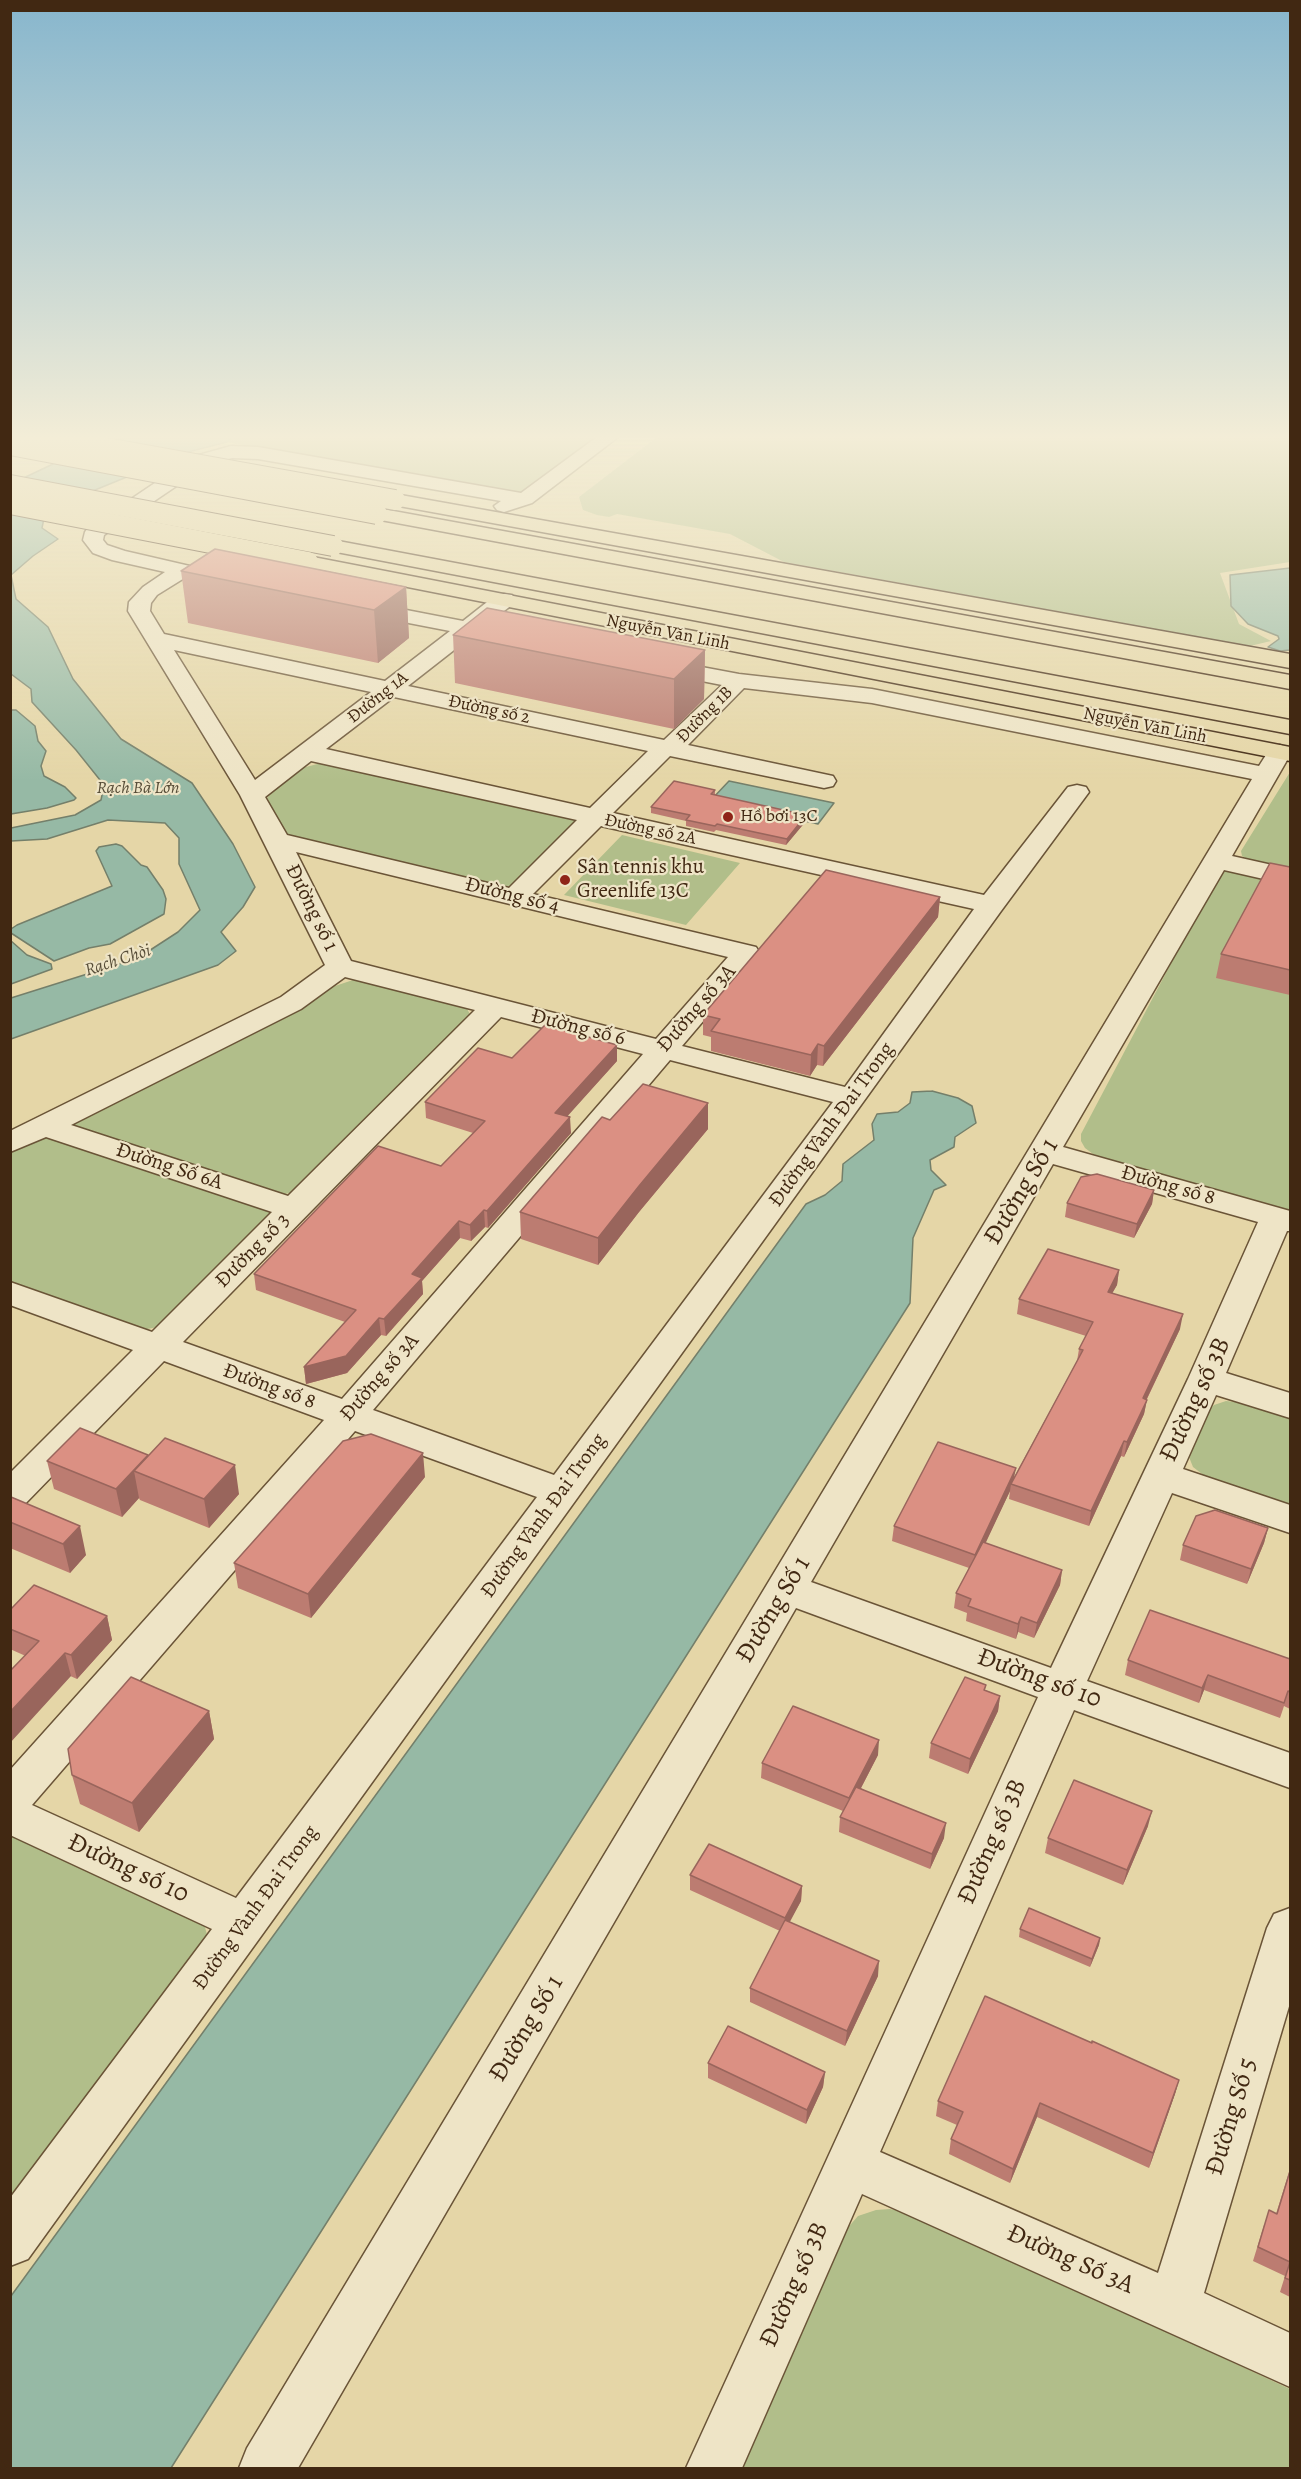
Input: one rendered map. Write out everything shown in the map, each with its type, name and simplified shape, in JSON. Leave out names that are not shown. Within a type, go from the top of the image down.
[{"type":"main road","name":"Nguyễn Văn Linh","points":[[245,550],[1282,752]]},
{"type":"main road","name":"Nguyễn Văn Linh","points":[[350,550],[1282,752]]},
{"type":"main road","points":[[569,550],[1290,682]]},
{"type":"main road","points":[[665,550],[1290,661]]},
{"type":"main road","points":[[975,625],[991,608]]},
{"type":"street","points":[[102,550],[134,561],[250,585]]},
{"type":"street","name":"Đường số 1","points":[[10,1143],[291,1003],[340,967],[252,795],[154,639],[139,611],[140,602],[150,591],[181,571]]},
{"type":"street","name":"Đường 1A","points":[[252,795],[504,600]]},
{"type":"street","points":[[342,603],[521,639]]},
{"type":"street","name":"Đường số 2","points":[[154,639],[824,781]]},
{"type":"street","points":[[643,663],[739,681],[872,696],[1100,743],[1282,752]]},
{"type":"street","name":"Đường 1B","points":[[515,897],[739,681]]},
{"type":"street","points":[[1100,743],[1114,721]]},
{"type":"street","name":"Đường Số 1","points":[[267,2469],[1282,752]]},
{"type":"street","name":"Đường số 2A","points":[[309,753],[991,905]]},
{"type":"street","name":"Đường Vành Đai Trong","points":[[10,2241],[852,1098],[991,905],[1077,792]]},
{"type":"street","name":"Đường số 4","points":[[277,840],[746,953]]},
{"type":"street","points":[[1218,861],[1290,877]]},
{"type":"street","name":"Đường số 3A","points":[[10,1800],[348,1416],[746,953]]},
{"type":"street","name":"Đường số 6","points":[[340,967],[852,1098]]},
{"type":"street","name":"Đường số 3","points":[[10,1497],[495,1006]]},
{"type":"street","name":"Đường Số 6A","points":[[44,1126],[295,1209]]},
{"type":"street","name":"Đường số 8","points":[[1045,1152],[1284,1219]]},
{"type":"street","name":"Đường số 3B","points":[[714,2469],[1063,1687],[1206,1379],[1284,1219]]},
{"type":"street","name":"Đường số 8","points":[[10,1293],[562,1492]]},
{"type":"street","points":[[1206,1379],[1290,1406]]},
{"type":"street","points":[[1161,1476],[1290,1519]]},
{"type":"street","name":"Đường số 10","points":[[787,1588],[1290,1771]]},
{"type":"street","name":"Đường số 10","points":[[10,1815],[244,1923]]},
{"type":"street","name":"Đường Số 5","points":[[1174,2306],[1290,1928]]},
{"type":"street","name":"Đường Số 3A","points":[[849,2163],[1174,2306],[1290,2360]]},
{"type":"shaded area","points":[[760,550],[1290,550],[1290,562],[1220,573],[1239,624],[1271,641],[1250,646],[784,562]]},
{"type":"shaded area","points":[[325,762],[572,817],[576,823],[514,885],[502,887],[292,837],[284,832],[267,803],[267,798],[302,768]]},
{"type":"shaded area","points":[[1290,772],[1290,872],[1256,864],[1242,856],[1241,851]]},
{"type":"shaded area","points":[[622,835],[740,863],[686,925],[564,895]]},
{"type":"shaded area","points":[[1224,871],[1290,882],[1290,1212],[1107,1159],[1093,1154],[1085,1148],[1081,1141],[1081,1134],[1216,878]]},
{"type":"shaded area","points":[[353,980],[364,980],[466,1007],[471,1016],[295,1192],[279,1195],[71,1127],[70,1122],[76,1115],[332,987]]},
{"type":"shaded area","points":[[40,1138],[51,1138],[269,1210],[272,1214],[163,1326],[142,1330],[11,1284],[10,1149]]},
{"type":"shaded area","points":[[1226,1401],[1244,1403],[1290,1418],[1290,1505],[1206,1477],[1193,1467],[1189,1451],[1208,1411],[1214,1405]]},
{"type":"shaded area","points":[[10,1823],[203,1920],[209,1942],[10,2221]]},
{"type":"shaded area","points":[[890,2209],[910,2213],[1290,2389],[1290,2468],[733,2468],[832,2246],[858,2216],[876,2210]]},
{"type":"water","points":[[11,550],[42,550],[11,575]]},
{"type":"water","points":[[1290,568],[1290,650],[1280,651],[1268,647],[1279,639],[1278,636],[1248,624],[1231,606],[1230,575]]},
{"type":"water","name":"Rạch Bà Lớn","points":[[11,575],[16,599],[48,627],[73,679],[121,739],[192,783],[233,844],[255,887],[243,907],[221,932],[236,951],[218,965],[11,1039],[11,998],[138,958],[178,932],[200,910],[179,864],[179,838],[165,823],[108,820],[47,839],[11,841],[11,828],[75,815],[101,800],[104,785],[32,702],[31,689],[11,674]]},
{"type":"water","points":[[10,710],[16,710],[35,726],[38,741],[46,751],[41,766],[44,776],[65,787],[76,798],[74,800],[47,808],[11,814]]},
{"type":"water","points":[[729,781],[834,803],[818,824],[711,800]]},
{"type":"water","points":[[116,844],[122,846],[141,865],[147,867],[163,890],[166,899],[164,914],[110,944],[89,948],[54,961],[11,933],[11,929],[17,925],[112,886],[96,851],[99,847]]},
{"type":"water","points":[[10,940],[27,955],[51,964],[52,969],[11,984]]},
{"type":"water","points":[[932,1091],[958,1098],[972,1106],[976,1123],[955,1137],[954,1147],[930,1160],[931,1170],[946,1185],[934,1190],[913,1238],[910,1303],[171,2468],[11,2468],[11,2296],[806,1204],[825,1195],[842,1181],[843,1164],[874,1140],[872,1124],[877,1114],[898,1112],[910,1103],[912,1092]]},
{"type":"building","points":[[214,550],[218,550],[406,587],[374,610],[181,571]]},
{"type":"building","points":[[487,608],[705,650],[674,679],[453,635]]},
{"type":"building","name":"Hồ bơi 13C","points":[[674,781],[715,790],[711,794],[806,815],[787,839],[717,824],[715,826],[686,820],[690,815],[651,807]]},
{"type":"building","points":[[1270,863],[1290,867],[1290,970],[1221,954]]},
{"type":"building","points":[[826,870],[940,897],[824,1046],[818,1044],[811,1055],[711,1031],[720,1019],[703,1015]]},
{"type":"building","points":[[545,1025],[617,1045],[555,1113],[570,1117],[487,1211],[484,1210],[470,1225],[459,1221],[412,1274],[422,1278],[384,1319],[379,1318],[346,1356],[304,1367],[356,1310],[254,1274],[378,1146],[441,1166],[485,1121],[425,1102],[478,1048],[512,1058]]},
{"type":"building","points":[[643,1084],[708,1103],[598,1238],[520,1212],[602,1117],[610,1120]]},
{"type":"building","points":[[1097,1174],[1154,1190],[1137,1224],[1067,1203],[1081,1177]]},
{"type":"building","points":[[1048,1249],[1119,1270],[1108,1292],[1183,1314],[1143,1398],[1147,1400],[1127,1442],[1124,1441],[1091,1511],[1011,1484],[1083,1350],[1079,1349],[1093,1322],[1019,1299]]},
{"type":"building","points":[[80,1428],[148,1455],[116,1489],[47,1461]]},
{"type":"building","points":[[371,1434],[423,1453],[308,1594],[234,1563],[343,1441]]},
{"type":"building","points":[[165,1438],[235,1465],[204,1499],[134,1471]]},
{"type":"building","points":[[938,1442],[1016,1468],[975,1555],[894,1526]]},
{"type":"building","points":[[10,1497],[80,1526],[63,1544],[10,1522]]},
{"type":"building","points":[[1215,1510],[1268,1528],[1251,1569],[1183,1545],[1196,1516]]},
{"type":"building","points":[[983,1542],[1062,1570],[1037,1623],[1021,1617],[1018,1624],[968,1606],[971,1599],[956,1593]]},
{"type":"building","points":[[34,1585],[107,1616],[71,1655],[65,1653],[10,1712],[10,1671],[39,1641],[10,1629],[10,1610]]},
{"type":"building","points":[[1150,1610],[1290,1659],[1290,1692],[1288,1691],[1284,1703],[1208,1675],[1202,1688],[1128,1660]]},
{"type":"building","points":[[131,1677],[209,1711],[132,1803],[72,1775],[68,1749]]},
{"type":"building","points":[[965,1677],[986,1685],[984,1690],[1000,1696],[970,1759],[931,1743]]},
{"type":"building","points":[[793,1706],[879,1740],[849,1798],[762,1763]]},
{"type":"building","points":[[1074,1780],[1152,1811],[1127,1870],[1048,1838]]},
{"type":"building","points":[[856,1787],[946,1823],[932,1854],[840,1817]]},
{"type":"building","points":[[709,1844],[802,1886],[785,1918],[690,1875]]},
{"type":"building","points":[[1029,1908],[1100,1938],[1092,1959],[1020,1929]]},
{"type":"building","points":[[785,1920],[879,1961],[847,2031],[750,1988]]},
{"type":"building","points":[[985,1996],[1179,2080],[1153,2153],[1040,2103],[1013,2169],[951,2139],[963,2112],[938,2101]]},
{"type":"building","points":[[728,2026],[825,2072],[807,2110],[708,2063]]},
{"type":"building","points":[[1290,2171],[1290,2262],[1258,2247],[1269,2210],[1277,2214]]},
{"type":"building","points":[[1290,2262],[1290,2280],[1285,2278]]},
{"type":"place","name":"Hồ bơi 13C","points":[[728,817]]},
{"type":"place","name":"Sân tennis khu Greenlife 13C","points":[[565,880]]},
{"type":"water label","name":"Rạch Chòi","points":[[118,961]]}]
